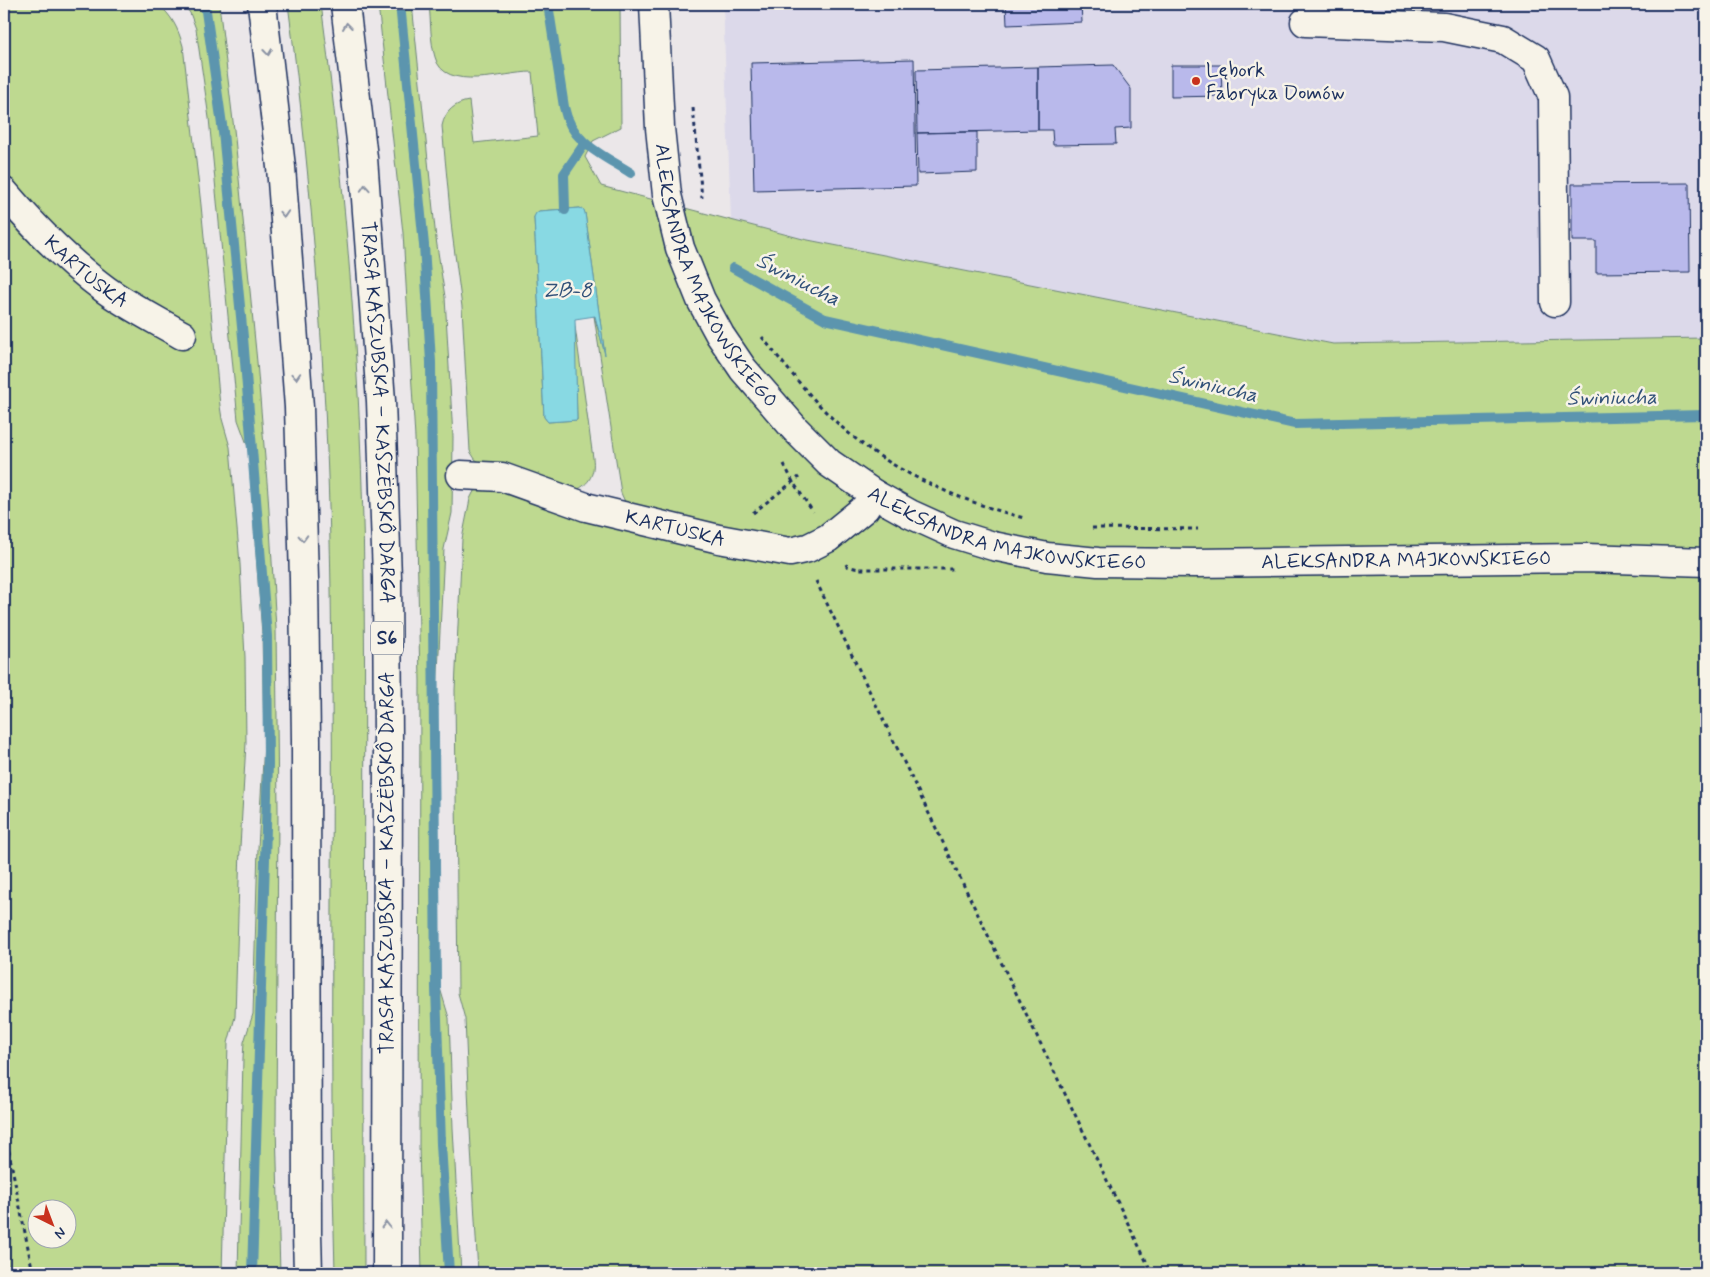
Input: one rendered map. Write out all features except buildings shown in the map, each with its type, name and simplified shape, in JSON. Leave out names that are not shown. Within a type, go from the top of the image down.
[{"type":"main road","points":[[262,4],[281,167],[299,407],[306,741],[306,1224],[308,1273]]},
{"type":"main road","name":"TRASA KASZUBSKA – KASZËBSKÔ DARGA","points":[[345,4],[364,168],[381,402],[386,558],[388,741],[387,1273]]},
{"type":"main road","name":"ALEKSANDRA MAJKOWSKIEGO","points":[[654,4],[660,128],[667,195],[680,248],[701,300],[720,335],[743,369],[795,429],[829,463],[874,494],[910,514],[954,534],[993,546],[1047,557],[1098,562],[1195,563],[1586,558],[1706,562]]},
{"type":"main road","points":[[1305,22],[1444,27],[1503,39],[1536,60],[1553,97],[1555,302]]},
{"type":"main road","name":"KARTUSKA","points":[[4,192],[83,271],[131,306],[182,335]]},
{"type":"main road","name":"KARTUSKA","points":[[461,475],[502,477],[586,507],[719,540],[790,552],[808,548],[828,538],[865,508],[874,494]]},
{"type":"path","points":[[692,98],[703,203]]},
{"type":"path","points":[[758,332],[803,387],[845,430],[876,453],[906,472],[954,495],[997,511],[1029,519]]},
{"type":"path","points":[[719,540],[793,482],[845,430]]},
{"type":"path","points":[[781,459],[793,482],[847,566],[858,569],[962,569]]},
{"type":"path","points":[[1085,528],[1203,529]]},
{"type":"path","points":[[816,581],[1152,1273]]},
{"type":"path","points":[[4,1127],[33,1273]]},
{"type":"shaded area","points":[[723,4],[1706,4],[1706,338],[1333,344],[803,239],[731,220]]},
{"type":"green space","points":[[4,4],[158,4],[174,23],[183,46],[201,205],[220,406],[230,447],[240,564],[245,657],[246,743],[240,847],[235,1017],[228,1043],[222,1273],[4,1273]]},
{"type":"green space","points":[[183,4],[219,4],[235,138],[268,494],[276,629],[278,810],[276,1126],[280,1273],[238,1273],[243,1058],[244,1042],[253,1014],[258,848],[264,743],[262,634],[248,447],[238,420],[209,118],[196,29],[190,13]]},
{"type":"green space","points":[[288,4],[321,4],[338,146],[356,362],[363,505],[364,577],[364,1273],[335,1273],[332,1102],[332,675],[327,443],[312,223]]},
{"type":"green space","points":[[378,4],[412,4],[436,239],[445,297],[453,437],[452,513],[444,549],[437,693],[440,988],[449,1018],[461,1273],[422,1273],[419,1145],[420,681],[415,438],[403,233]]},
{"type":"green space","points":[[429,4],[620,4],[621,127],[593,141],[585,157],[601,186],[803,239],[1333,344],[1706,338],[1706,1273],[478,1273],[465,1019],[458,993],[455,690],[462,539],[470,499],[479,488],[626,504],[621,493],[594,316],[604,349],[585,213],[580,208],[539,211],[534,217],[544,417],[548,422],[577,420],[574,319],[593,458],[592,473],[585,485],[576,490],[482,464],[475,459],[470,451],[462,307],[452,232],[443,121],[451,109],[469,101],[474,143],[538,136],[532,72],[477,78],[463,78],[450,75],[441,68],[433,51]]},
{"type":"water","name":"ZB-8","points":[[580,208],[585,213],[605,355],[595,316],[575,319],[577,420],[548,422],[544,417],[534,217],[539,211]]},
{"type":"waterway","points":[[205,4],[223,132],[243,337],[267,636],[268,764],[252,1273]]},
{"type":"waterway","points":[[400,4],[424,245],[431,362],[436,988],[441,1144],[449,1273]]},
{"type":"waterway","name":"Świniucha","points":[[548,4],[564,107],[573,130],[599,154],[631,173]]},
{"type":"waterway","points":[[565,210],[564,174],[585,143]]},
{"type":"waterway","name":"Świniucha","points":[[733,268],[825,319],[1295,424],[1706,415]]},
{"type":"place","name":"Lębork Fabryka Domów","points":[[1196,81]]}]
